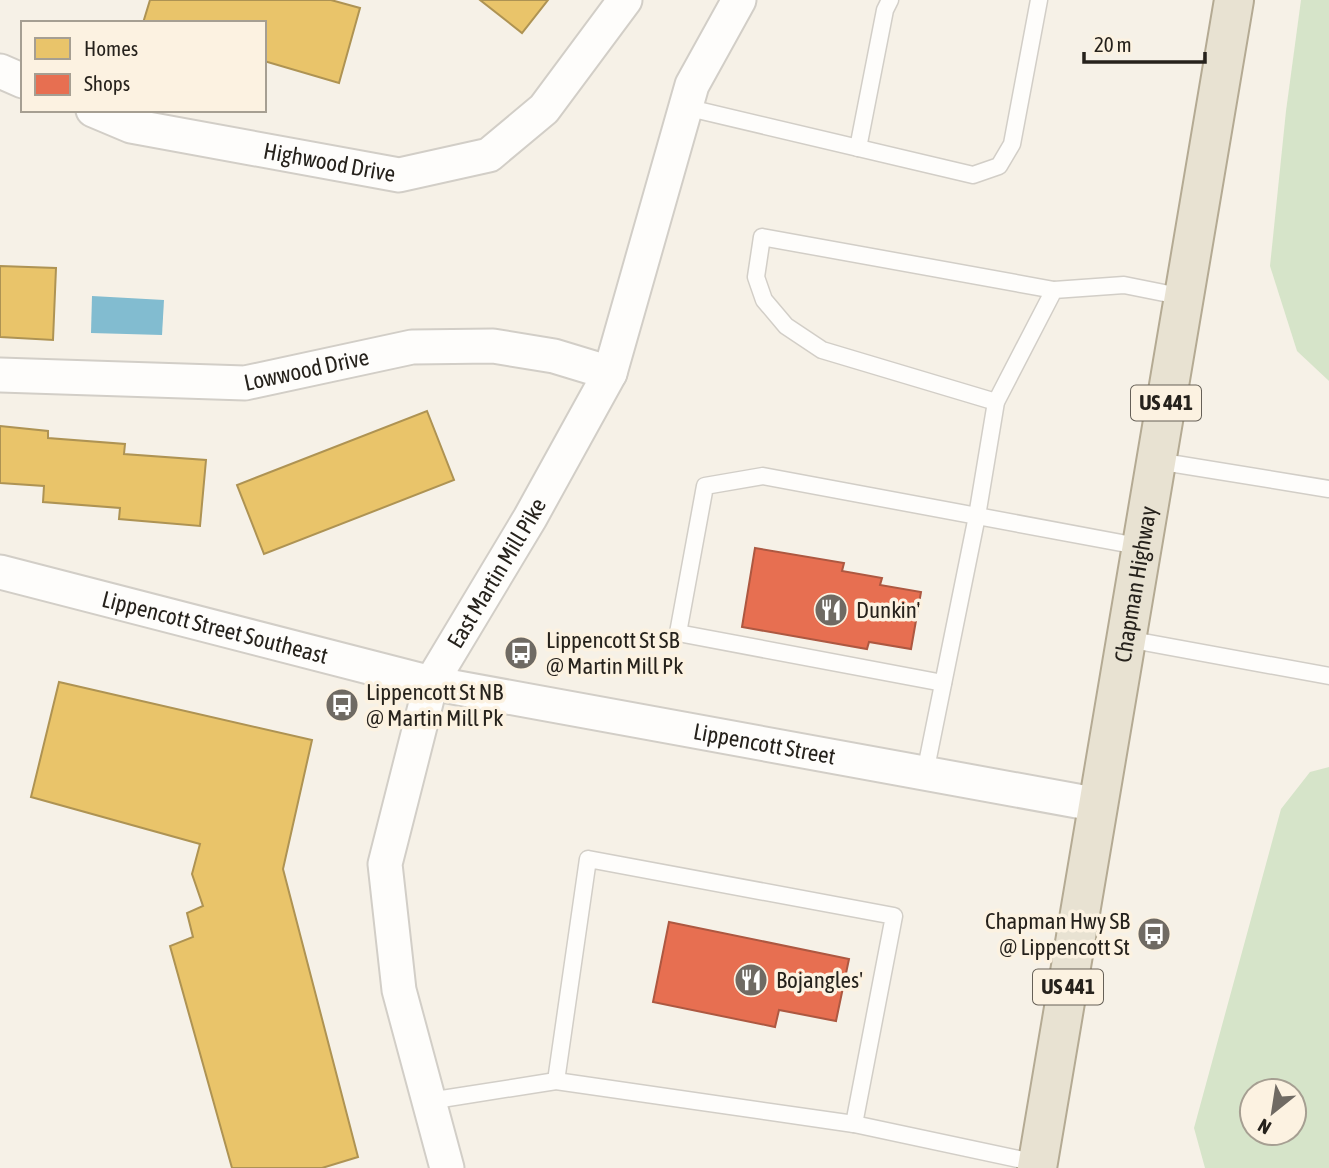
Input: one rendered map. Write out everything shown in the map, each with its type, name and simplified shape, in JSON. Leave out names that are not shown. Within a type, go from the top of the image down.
[{"type":"highway","name":"Chapman Highway","points":[[1037,1166],[1234,0]]},
{"type":"street","name":"Highwood Drive","points":[[98,112],[131,126],[399,175],[489,155],[544,109],[625,0]]},
{"type":"street","name":"East Martin Mill Pike","points":[[447,1168],[399,990],[385,864],[430,683],[530,517],[610,373],[692,85],[731,3]]},
{"type":"street","points":[[0,71],[21,80]]},
{"type":"street","name":"Lowwood Drive","points":[[0,375],[245,383],[412,347],[493,346],[554,356],[610,373]]},
{"type":"street","name":"Lippencott Street Southeast","points":[[0,572],[430,683]]},
{"type":"street","name":"Lippencott Street","points":[[430,683],[1099,805]]},
{"type":"lane","points":[[858,148],[885,10],[890,0]]},
{"type":"lane","points":[[685,107],[973,175],[999,166],[1012,144],[1039,0]]},
{"type":"lane","points":[[996,402],[822,350],[786,326],[764,300],[756,276],[762,237],[1054,290],[1124,285],[1184,297]]},
{"type":"lane","points":[[925,773],[977,516],[996,402],[1054,290]]},
{"type":"lane","points":[[1157,461],[1329,489]]},
{"type":"lane","points":[[943,683],[678,633],[705,486],[762,476],[1143,547]]},
{"type":"lane","points":[[1127,639],[1329,676]]},
{"type":"lane","points":[[556,1081],[588,859],[894,916],[854,1124]]},
{"type":"lane","points":[[429,1101],[556,1081],[854,1124],[1037,1166]]},
{"type":"green space","points":[[1301,0],[1329,0],[1329,381],[1297,351],[1270,266]]},
{"type":"green space","points":[[1329,767],[1329,1168],[1205,1168],[1194,1128],[1281,809],[1310,772]]},
{"type":"water","points":[[92,296],[164,300],[162,335],[91,333]]},
{"type":"building: Homes","points":[[150,0],[331,0],[360,8],[339,83],[266,62],[266,21],[144,21]]},
{"type":"building: Homes","points":[[480,0],[548,0],[522,33]]},
{"type":"building: Homes","points":[[0,266],[56,268],[53,340],[0,337]]},
{"type":"building: Homes","points":[[427,411],[454,480],[264,554],[237,485]]},
{"type":"building: Homes","points":[[0,426],[48,431],[48,438],[125,444],[124,454],[206,460],[200,526],[119,519],[120,508],[43,502],[44,486],[0,483]]},
{"type":"building: Homes","points":[[59,682],[312,740],[283,869],[358,1157],[322,1168],[232,1168],[170,946],[193,937],[187,913],[203,906],[192,874],[200,844],[31,797]]},
{"type":"building: Shops","name":"Dunkin'","points":[[755,548],[844,563],[842,571],[882,578],[880,585],[921,592],[911,649],[869,642],[867,649],[742,627]]},
{"type":"building: Shops","name":"Bojangles'","points":[[669,922],[849,959],[836,1021],[779,1010],[775,1027],[653,1002]]},
{"type":"place","name":"Dunkin'","points":[[831,610]]},
{"type":"place","name":"Lippencott St SB @ Martin Mill Pk","points":[[521,653]]},
{"type":"place","name":"Lippencott St NB @ Martin Mill Pk","points":[[342,705]]},
{"type":"place","name":"Chapman Hwy SB @ Lippencott St","points":[[1154,934]]},
{"type":"place","name":"Bojangles'","points":[[751,980]]}]
